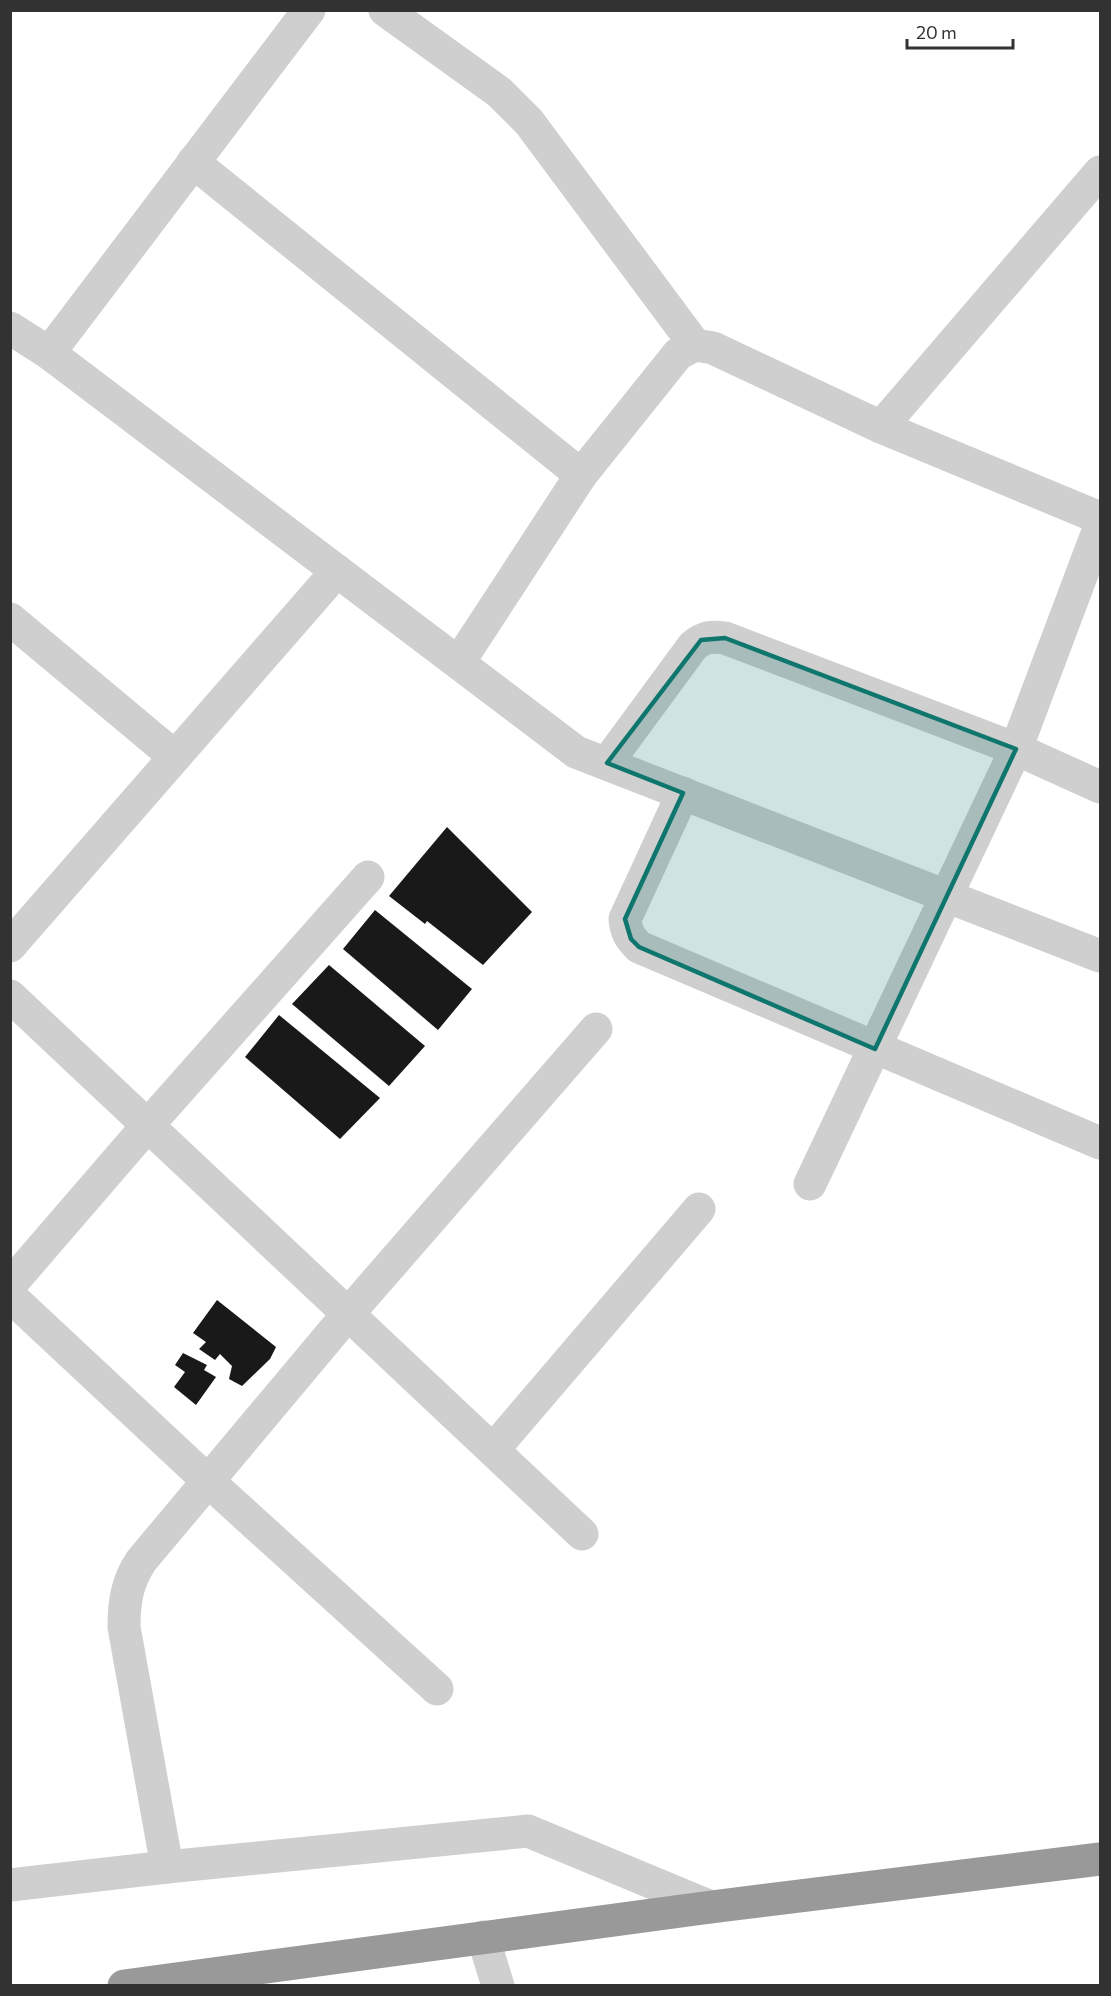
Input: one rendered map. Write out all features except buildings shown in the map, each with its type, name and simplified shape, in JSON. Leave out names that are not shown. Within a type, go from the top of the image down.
[{"type":"highway","points":[[124,1986],[711,1907],[1101,1859]]},
{"type":"street","points":[[48,353],[309,10]]},
{"type":"street","points":[[385,10],[500,92],[530,122],[695,345]]},
{"type":"street","points":[[193,162],[580,475]]},
{"type":"street","points":[[881,427],[1101,172]]},
{"type":"street","points":[[10,328],[48,353],[576,752],[1101,956]]},
{"type":"street","points":[[459,662],[580,475],[678,354],[695,345],[713,348],[881,427],[1101,518]]},
{"type":"street","points":[[810,1184],[1016,749],[1101,526]]},
{"type":"street","points":[[10,946],[337,571]]},
{"type":"street","points":[[10,619],[175,757]]},
{"type":"street","points":[[607,764],[693,646],[712,636],[725,638],[1016,749],[1101,787]]},
{"type":"street","points":[[683,793],[625,919],[626,929],[631,939],[639,946],[1101,1143]]},
{"type":"street","points":[[10,1285],[368,877]]},
{"type":"street","points":[[10,996],[582,1534]]},
{"type":"street","points":[[167,1867],[124,1627],[124,1606],[130,1581],[141,1561],[348,1314],[596,1029]]},
{"type":"street","points":[[493,1450],[699,1209]]},
{"type":"street","points":[[10,1296],[208,1481],[437,1689]]},
{"type":"street","points":[[10,1885],[528,1831],[711,1907]]},
{"type":"street","points":[[483,1937],[498,1986]]},
{"type":"highlighted area","points":[[725,638],[1016,749],[875,1049],[639,947],[631,939],[625,919],[683,793],[607,763],[701,640]]}]
